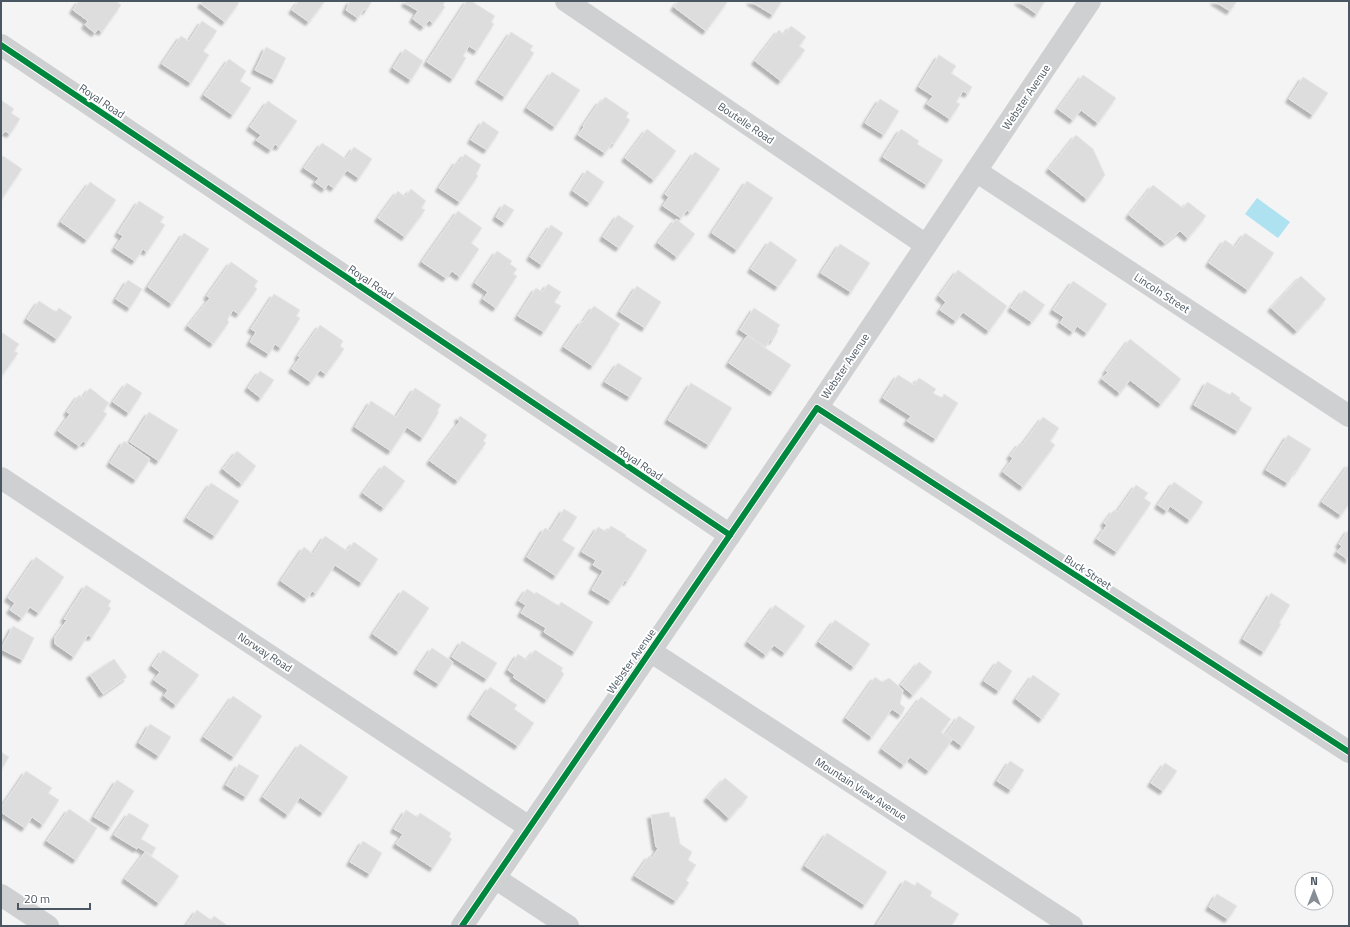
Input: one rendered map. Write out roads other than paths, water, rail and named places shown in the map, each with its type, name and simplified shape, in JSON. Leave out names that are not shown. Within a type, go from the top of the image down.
[{"type":"street","name":"Boutelle Road","points":[[566,1],[926,245]]},
{"type":"street","name":"Webster Avenue","points":[[462,926],[529,826],[817,408],[1090,1]]},
{"type":"street","name":"Royal Road","points":[[1,45],[730,535]]},
{"type":"street","name":"Lincoln Street","points":[[976,171],[1349,416]]},
{"type":"street","name":"Buck Street","points":[[817,408],[1349,752]]},
{"type":"street","name":"Norway Road","points":[[1,478],[529,826]]},
{"type":"street","name":"Mountain View Avenue","points":[[650,651],[1072,926]]},
{"type":"street","points":[[495,878],[568,926]]},
{"type":"street","points":[[1,895],[48,926]]},
{"type":"water","points":[[1257,198],[1290,222],[1278,238],[1245,214]]}]
